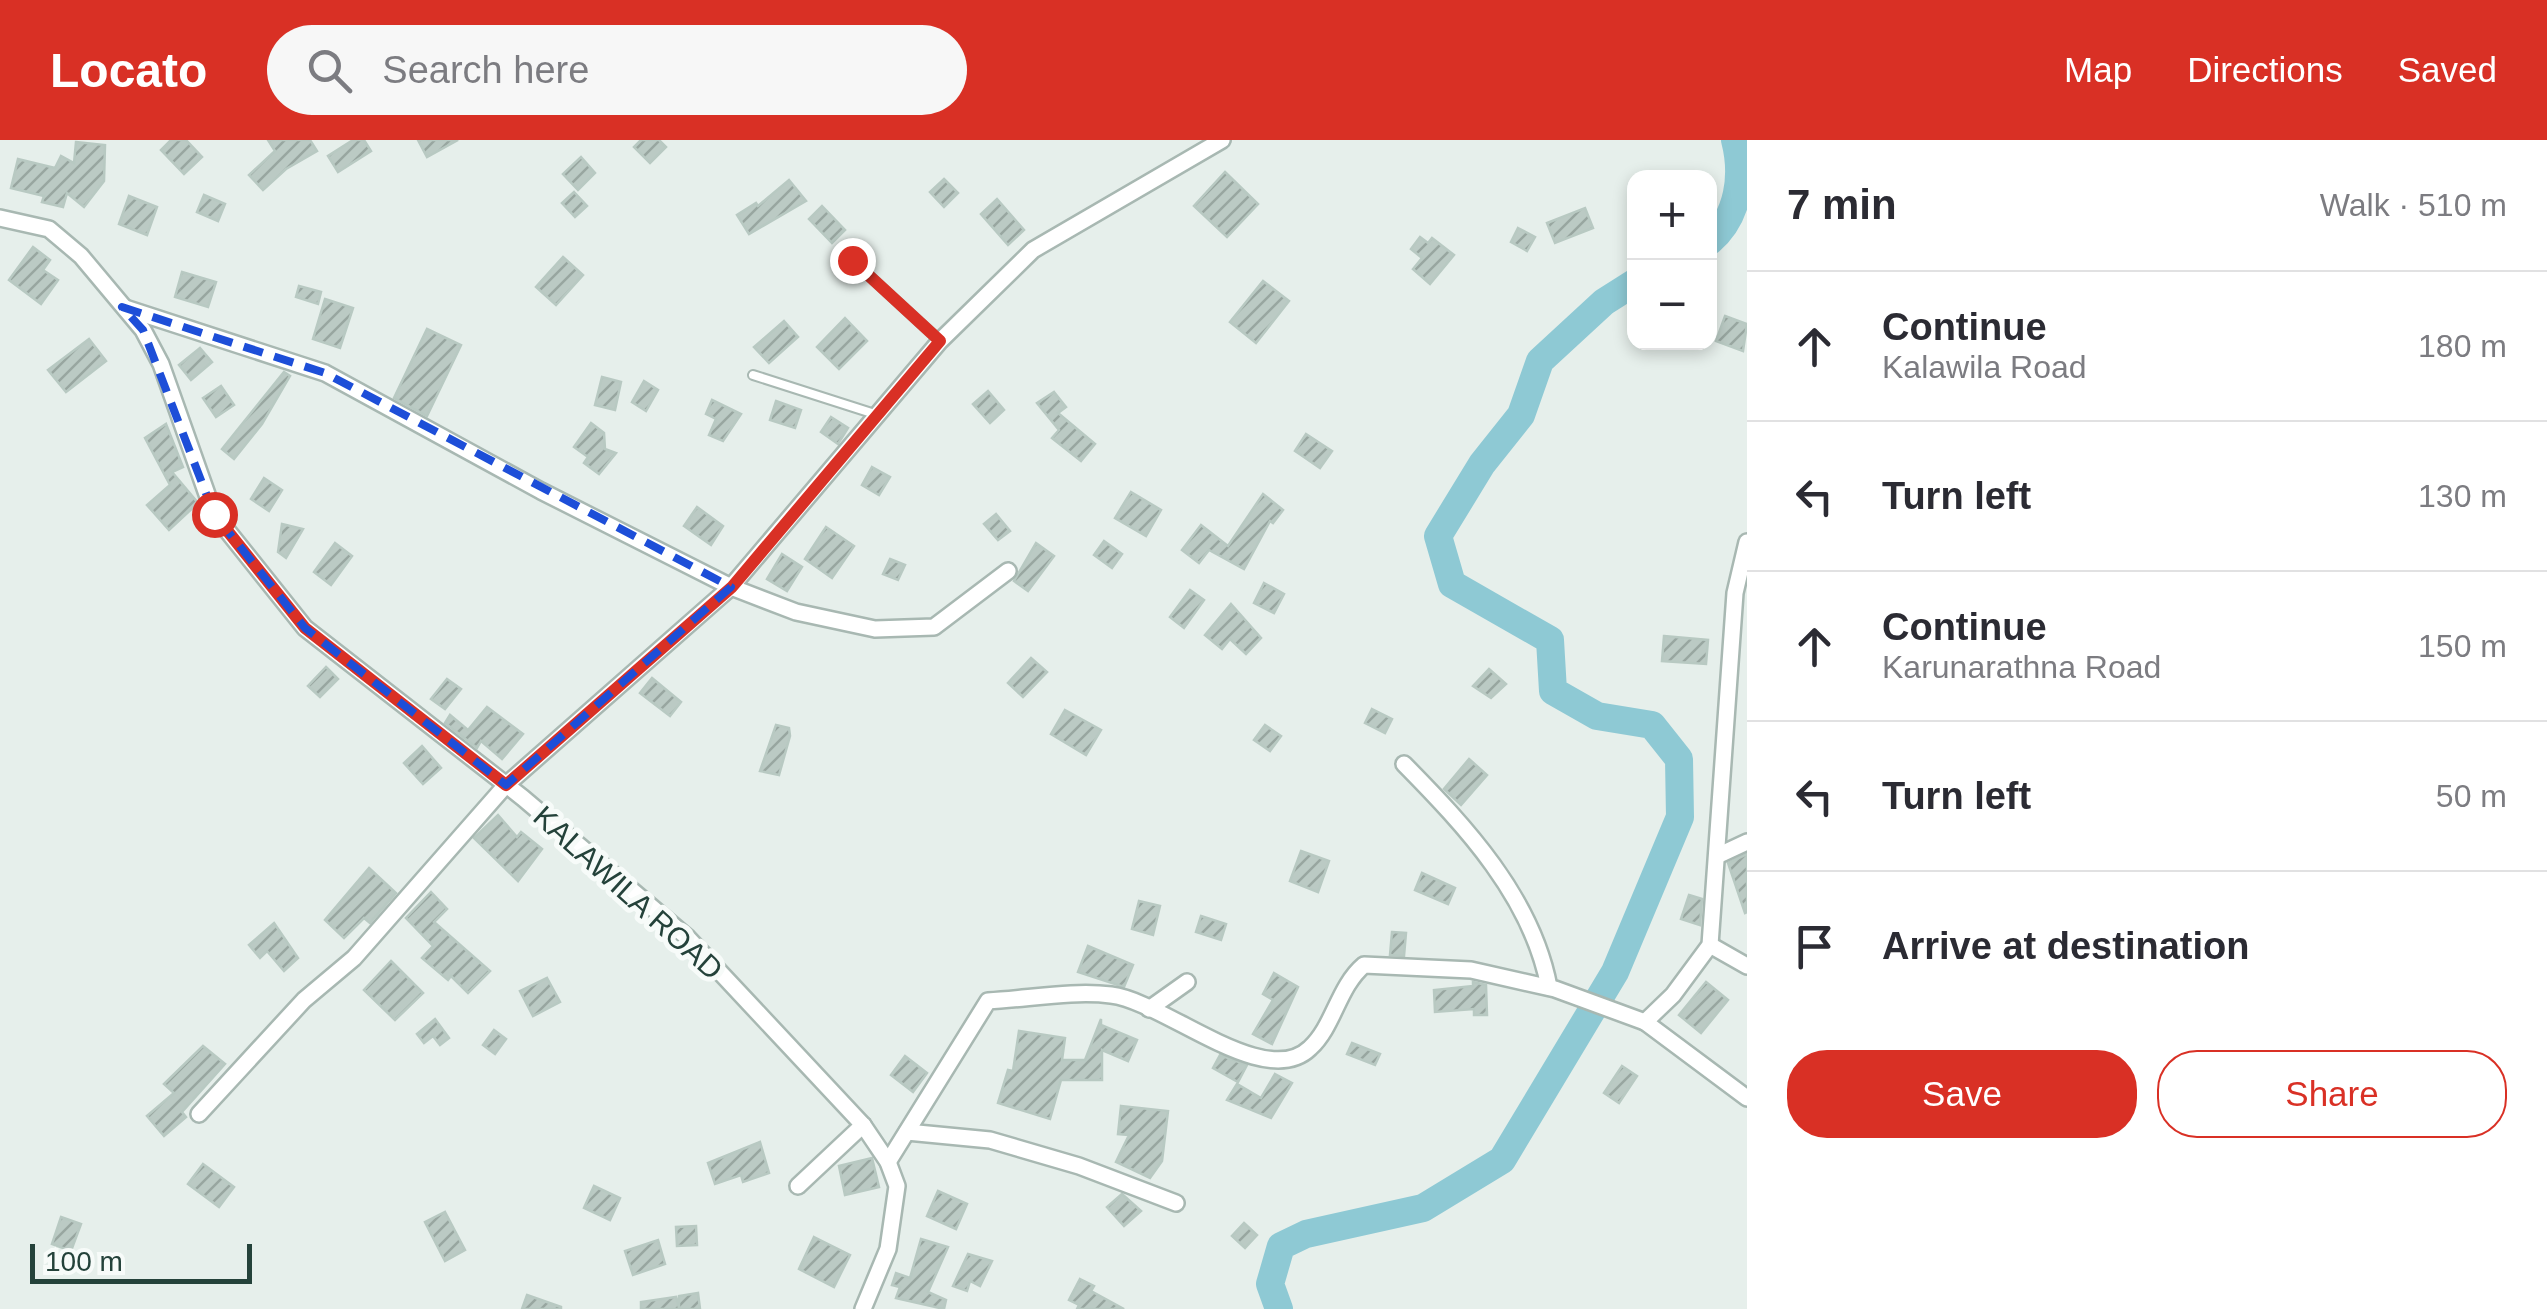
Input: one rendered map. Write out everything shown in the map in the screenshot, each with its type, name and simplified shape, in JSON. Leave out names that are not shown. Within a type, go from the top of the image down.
[{"type":"street","points":[[1183,140],[1193,157]]},
{"type":"street","points":[[199,1114],[304,1000],[354,958],[506,785],[732,587],[940,341],[1033,250],[1222,140]]},
{"type":"street","name":"KALAWILA ROAD","points":[[0,218],[49,229],[81,256],[143,330],[161,364],[214,514],[305,628],[506,785],[688,938],[863,1125],[888,1162],[897,1186],[888,1249],[863,1309]]},
{"type":"street","points":[[122,307],[325,374],[732,587],[796,612],[874,629],[934,627],[1008,571]]},
{"type":"street","points":[[1639,1021],[1673,995],[1710,945],[1736,592],[1747,542]]},
{"type":"street","points":[[1404,764],[1478,838],[1534,938],[1552,988]]},
{"type":"street","points":[[1717,856],[1747,842]]},
{"type":"street","points":[[1710,945],[1747,966]]},
{"type":"street","points":[[888,1162],[988,1001],[1113,995],[1249,1057],[1271,1060],[1295,1057],[1311,1048],[1352,976],[1364,965],[1471,970],[1552,988],[1639,1021],[1747,1098]]},
{"type":"street","points":[[1149,1009],[1187,982]]},
{"type":"street","points":[[798,1186],[863,1125]]},
{"type":"street","points":[[907,1132],[990,1140],[1079,1166],[1176,1203]]},
{"type":"lane","points":[[852,260],[940,341]]},
{"type":"lane","points":[[753,375],[878,415]]},
{"type":"highlighted area","points":[[122,307],[325,373],[731,587],[506,785],[305,628],[214,514],[143,330]]},
{"type":"building","points":[[171,140],[186,140],[202,157],[184,174],[161,150]]},
{"type":"building","points":[[268,140],[310,140],[317,151],[286,169],[263,190],[249,175],[275,151]]},
{"type":"building","points":[[353,140],[364,140],[371,151],[338,172],[328,156]]},
{"type":"building","points":[[418,140],[458,140],[427,157]]},
{"type":"building","points":[[641,140],[659,140],[666,147],[650,163],[634,147]]},
{"type":"building","points":[[76,142],[105,145],[104,181],[84,207],[67,193],[63,207],[42,202],[44,196],[11,188],[18,159],[55,168],[61,156],[74,163]]},
{"type":"building","points":[[581,157],[595,173],[578,190],[563,174]]},
{"type":"building","points":[[1225,172],[1258,204],[1227,237],[1194,206]]},
{"type":"building","points":[[944,179],[958,193],[944,207],[930,192]]},
{"type":"building","points":[[789,180],[806,201],[749,234],[737,215],[756,203],[758,206]]},
{"type":"building","points":[[574,192],[587,206],[575,217],[562,203]]},
{"type":"building","points":[[204,195],[225,204],[218,221],[197,212]]},
{"type":"building","points":[[129,196],[157,207],[147,235],[119,224]]},
{"type":"building","points":[[997,199],[1024,230],[1008,245],[981,214]]},
{"type":"building","points":[[822,206],[845,230],[832,243],[809,219]]},
{"type":"building","points":[[1585,208],[1593,228],[1555,243],[1547,223]]},
{"type":"building","points":[[1518,228],[1535,237],[1527,251],[1511,242]]},
{"type":"building","points":[[1420,237],[1428,243],[1432,238],[1454,255],[1430,284],[1413,269],[1422,258],[1411,249]]},
{"type":"building","points":[[33,247],[50,260],[43,270],[58,280],[41,304],[9,280]]},
{"type":"building","points":[[563,257],[583,275],[556,305],[536,287]]},
{"type":"building","points":[[182,272],[216,282],[208,307],[175,297]]},
{"type":"building","points":[[1263,281],[1289,301],[1256,343],[1230,322]]},
{"type":"building","points":[[299,286],[321,292],[318,304],[296,297]]},
{"type":"building","points":[[325,299],[353,308],[340,348],[313,339]]},
{"type":"building","points":[[1725,316],[1747,324],[1743,351],[1717,338]]},
{"type":"building","points":[[845,318],[867,341],[839,369],[817,347]]},
{"type":"building","points":[[784,321],[798,337],[769,363],[754,347]]},
{"type":"building","points":[[427,329],[461,345],[427,416],[394,398]]},
{"type":"building","points":[[89,339],[106,361],[66,392],[48,370]]},
{"type":"building","points":[[200,348],[212,362],[191,380],[179,365]]},
{"type":"building","points":[[284,372],[290,376],[262,424],[234,459],[222,449]]},
{"type":"building","points":[[602,377],[621,382],[615,410],[595,405]]},
{"type":"building","points":[[644,381],[658,390],[646,411],[632,402]]},
{"type":"building","points":[[221,386],[234,405],[216,417],[203,398]]},
{"type":"building","points":[[988,391],[1004,410],[990,423],[973,404]]},
{"type":"building","points":[[1054,392],[1066,407],[1058,413],[1095,444],[1081,461],[1052,438],[1059,430],[1037,403]]},
{"type":"building","points":[[712,400],[741,414],[723,441],[709,435],[716,419],[706,414]]},
{"type":"building","points":[[776,401],[801,410],[795,428],[770,420]]},
{"type":"building","points":[[831,417],[848,428],[838,444],[821,432]]},
{"type":"building","points":[[591,423],[604,433],[605,449],[616,453],[599,474],[584,463],[588,457],[574,447]]},
{"type":"building","points":[[166,424],[183,467],[172,472],[198,503],[169,530],[147,505],[170,485],[145,438]]},
{"type":"building","points":[[1306,434],[1332,451],[1320,468],[1295,451]]},
{"type":"building","points":[[872,467],[890,477],[879,495],[862,485]]},
{"type":"building","points":[[264,478],[282,490],[269,511],[251,499]]},
{"type":"building","points":[[1131,492],[1161,510],[1146,536],[1115,518]]},
{"type":"building","points":[[1263,494],[1283,510],[1273,523],[1270,521],[1244,569],[1209,550],[1199,563],[1182,550],[1201,525],[1228,546]]},
{"type":"building","points":[[697,507],[723,526],[711,545],[684,526]]},
{"type":"building","points":[[996,514],[1010,531],[998,540],[984,524]]},
{"type":"building","points":[[282,524],[303,529],[286,558],[278,552]]},
{"type":"building","points":[[826,527],[854,546],[832,578],[805,559]]},
{"type":"building","points":[[1104,541],[1122,554],[1112,568],[1094,555]]},
{"type":"building","points":[[335,543],[352,556],[331,585],[314,572]]},
{"type":"building","points":[[1036,543],[1054,556],[1028,591],[1014,581]]},
{"type":"building","points":[[782,554],[802,567],[787,591],[767,579]]},
{"type":"building","points":[[890,559],[905,565],[898,580],[883,574]]},
{"type":"building","points":[[1264,583],[1284,594],[1274,613],[1254,603]]},
{"type":"building","points":[[1190,590],[1204,600],[1184,628],[1170,617]]},
{"type":"building","points":[[1231,604],[1261,638],[1246,654],[1230,639],[1222,649],[1205,635]]},
{"type":"building","points":[[1664,636],[1708,640],[1706,664],[1662,661]]},
{"type":"building","points":[[1031,658],[1047,672],[1023,697],[1008,683]]},
{"type":"building","points":[[326,667],[338,679],[320,697],[308,686]]},
{"type":"building","points":[[1489,669],[1506,684],[1491,698],[1473,686]]},
{"type":"building","points":[[652,678],[681,702],[670,716],[640,693]]},
{"type":"building","points":[[447,679],[461,689],[445,709],[431,699]]},
{"type":"building","points":[[487,707],[523,734],[502,759],[481,741],[477,748],[445,723],[450,715],[468,730]]},
{"type":"building","points":[[1372,709],[1392,719],[1385,733],[1365,723]]},
{"type":"building","points":[[1065,710],[1101,730],[1086,755],[1051,734]]},
{"type":"building","points":[[776,725],[789,728],[790,736],[779,775],[760,771]]},
{"type":"building","points":[[1265,725],[1281,736],[1270,751],[1254,740]]},
{"type":"building","points":[[422,746],[441,768],[423,784],[404,763]]},
{"type":"building","points":[[1469,759],[1487,775],[1461,805],[1444,789]]},
{"type":"building","points":[[498,815],[517,837],[521,832],[542,849],[518,881],[474,838]]},
{"type":"building","points":[[1301,851],[1329,861],[1318,892],[1290,881]]},
{"type":"building","points":[[1747,854],[1747,912],[1745,913],[1728,863]]},
{"type":"building","points":[[369,868],[396,893],[370,923],[364,918],[344,938],[325,920]]},
{"type":"building","points":[[1422,873],[1455,888],[1448,904],[1415,890]]},
{"type":"building","points":[[431,892],[447,909],[434,922],[490,971],[468,993],[451,976],[448,980],[422,958],[433,946],[406,918]]},
{"type":"building","points":[[1689,895],[1702,899],[1700,925],[1681,919]]},
{"type":"building","points":[[1139,901],[1160,906],[1153,935],[1132,929]]},
{"type":"building","points":[[1201,916],[1226,924],[1221,940],[1196,932]]},
{"type":"building","points":[[274,923],[298,958],[284,971],[267,951],[260,958],[249,945]]},
{"type":"building","points":[[1392,932],[1406,933],[1404,956],[1390,955]]},
{"type":"building","points":[[1088,946],[1133,965],[1124,987],[1078,972]]},
{"type":"building","points":[[391,961],[423,993],[395,1020],[364,990]]},
{"type":"building","points":[[1274,973],[1298,987],[1272,1044],[1253,1034],[1273,1000],[1263,994]]},
{"type":"building","points":[[547,978],[560,1002],[533,1016],[520,991]]},
{"type":"building","points":[[1473,982],[1486,985],[1487,1015],[1474,1015],[1474,1009],[1435,1012],[1434,990],[1473,986]]},
{"type":"building","points":[[1706,982],[1728,1000],[1701,1033],[1679,1015]]},
{"type":"building","points":[[435,1019],[449,1038],[440,1045],[433,1036],[424,1043],[417,1034]]},
{"type":"building","points":[[1101,1019],[1101,1025],[1137,1040],[1128,1061],[1102,1050],[1102,1080],[1061,1080],[1050,1119],[998,1103],[1008,1070],[1013,1071],[1019,1031],[1065,1038],[1062,1060],[1085,1060]]},
{"type":"building","points":[[494,1030],[506,1039],[495,1054],[483,1045]]},
{"type":"building","points":[[1352,1043],[1380,1054],[1375,1065],[1347,1054]]},
{"type":"building","points":[[203,1046],[225,1064],[182,1112],[186,1117],[164,1136],[147,1116],[174,1093],[164,1084]]},
{"type":"building","points":[[1220,1055],[1247,1065],[1238,1082],[1213,1068]]},
{"type":"building","points":[[905,1056],[927,1073],[913,1092],[891,1075]]},
{"type":"building","points":[[1622,1066],[1637,1076],[1619,1103],[1604,1093]]},
{"type":"building","points":[[1275,1074],[1292,1083],[1271,1118],[1227,1100],[1237,1084],[1261,1098]]},
{"type":"building","points":[[1121,1106],[1168,1111],[1162,1161],[1150,1178],[1116,1162],[1129,1135],[1118,1134]]},
{"type":"building","points":[[760,1142],[769,1173],[743,1182],[741,1175],[715,1184],[708,1163]]},
{"type":"building","points":[[872,1158],[879,1187],[845,1195],[839,1166]]},
{"type":"building","points":[[203,1164],[234,1187],[219,1207],[188,1184]]},
{"type":"building","points":[[594,1186],[620,1198],[610,1220],[584,1208]]},
{"type":"building","points":[[938,1191],[967,1204],[956,1229],[927,1216]]},
{"type":"building","points":[[1122,1194],[1141,1211],[1124,1226],[1107,1207]]},
{"type":"building","points":[[445,1212],[465,1250],[445,1261],[425,1222]]},
{"type":"building","points":[[61,1217],[81,1224],[71,1251],[52,1244]]},
{"type":"building","points":[[1244,1223],[1257,1235],[1245,1248],[1232,1236]]},
{"type":"building","points":[[696,1226],[697,1245],[677,1246],[676,1227]]},
{"type":"building","points":[[814,1237],[850,1255],[834,1287],[799,1269]]},
{"type":"building","points":[[921,1239],[948,1247],[928,1292],[946,1300],[944,1309],[896,1298],[900,1287],[892,1285],[896,1273],[910,1278]]},
{"type":"building","points":[[658,1240],[665,1264],[633,1275],[625,1251]]},
{"type":"building","points":[[968,1254],[992,1261],[980,1286],[970,1281],[967,1291],[953,1286]]},
{"type":"building","points":[[1080,1279],[1094,1286],[1091,1291],[1124,1309],[1077,1309],[1079,1305],[1069,1300]]},
{"type":"building","points":[[698,1293],[700,1309],[641,1309],[641,1302],[676,1297],[679,1308],[679,1296]]},
{"type":"building","points":[[527,1295],[561,1307],[561,1309],[522,1309]]},
{"type":"waterway","points":[[1717,234],[1737,194],[1735,140]]},
{"type":"waterway","points":[[1279,1309],[1270,1284],[1281,1246],[1306,1234],[1423,1208],[1502,1160],[1615,972],[1680,817],[1679,759],[1652,725],[1597,716],[1553,691],[1550,640],[1452,584],[1438,536],[1482,464],[1521,415],[1540,361],[1604,302],[1627,287]]},
{"type":"route","points":[[214,514],[305,628],[506,785],[732,587],[940,341],[852,260]]}]
